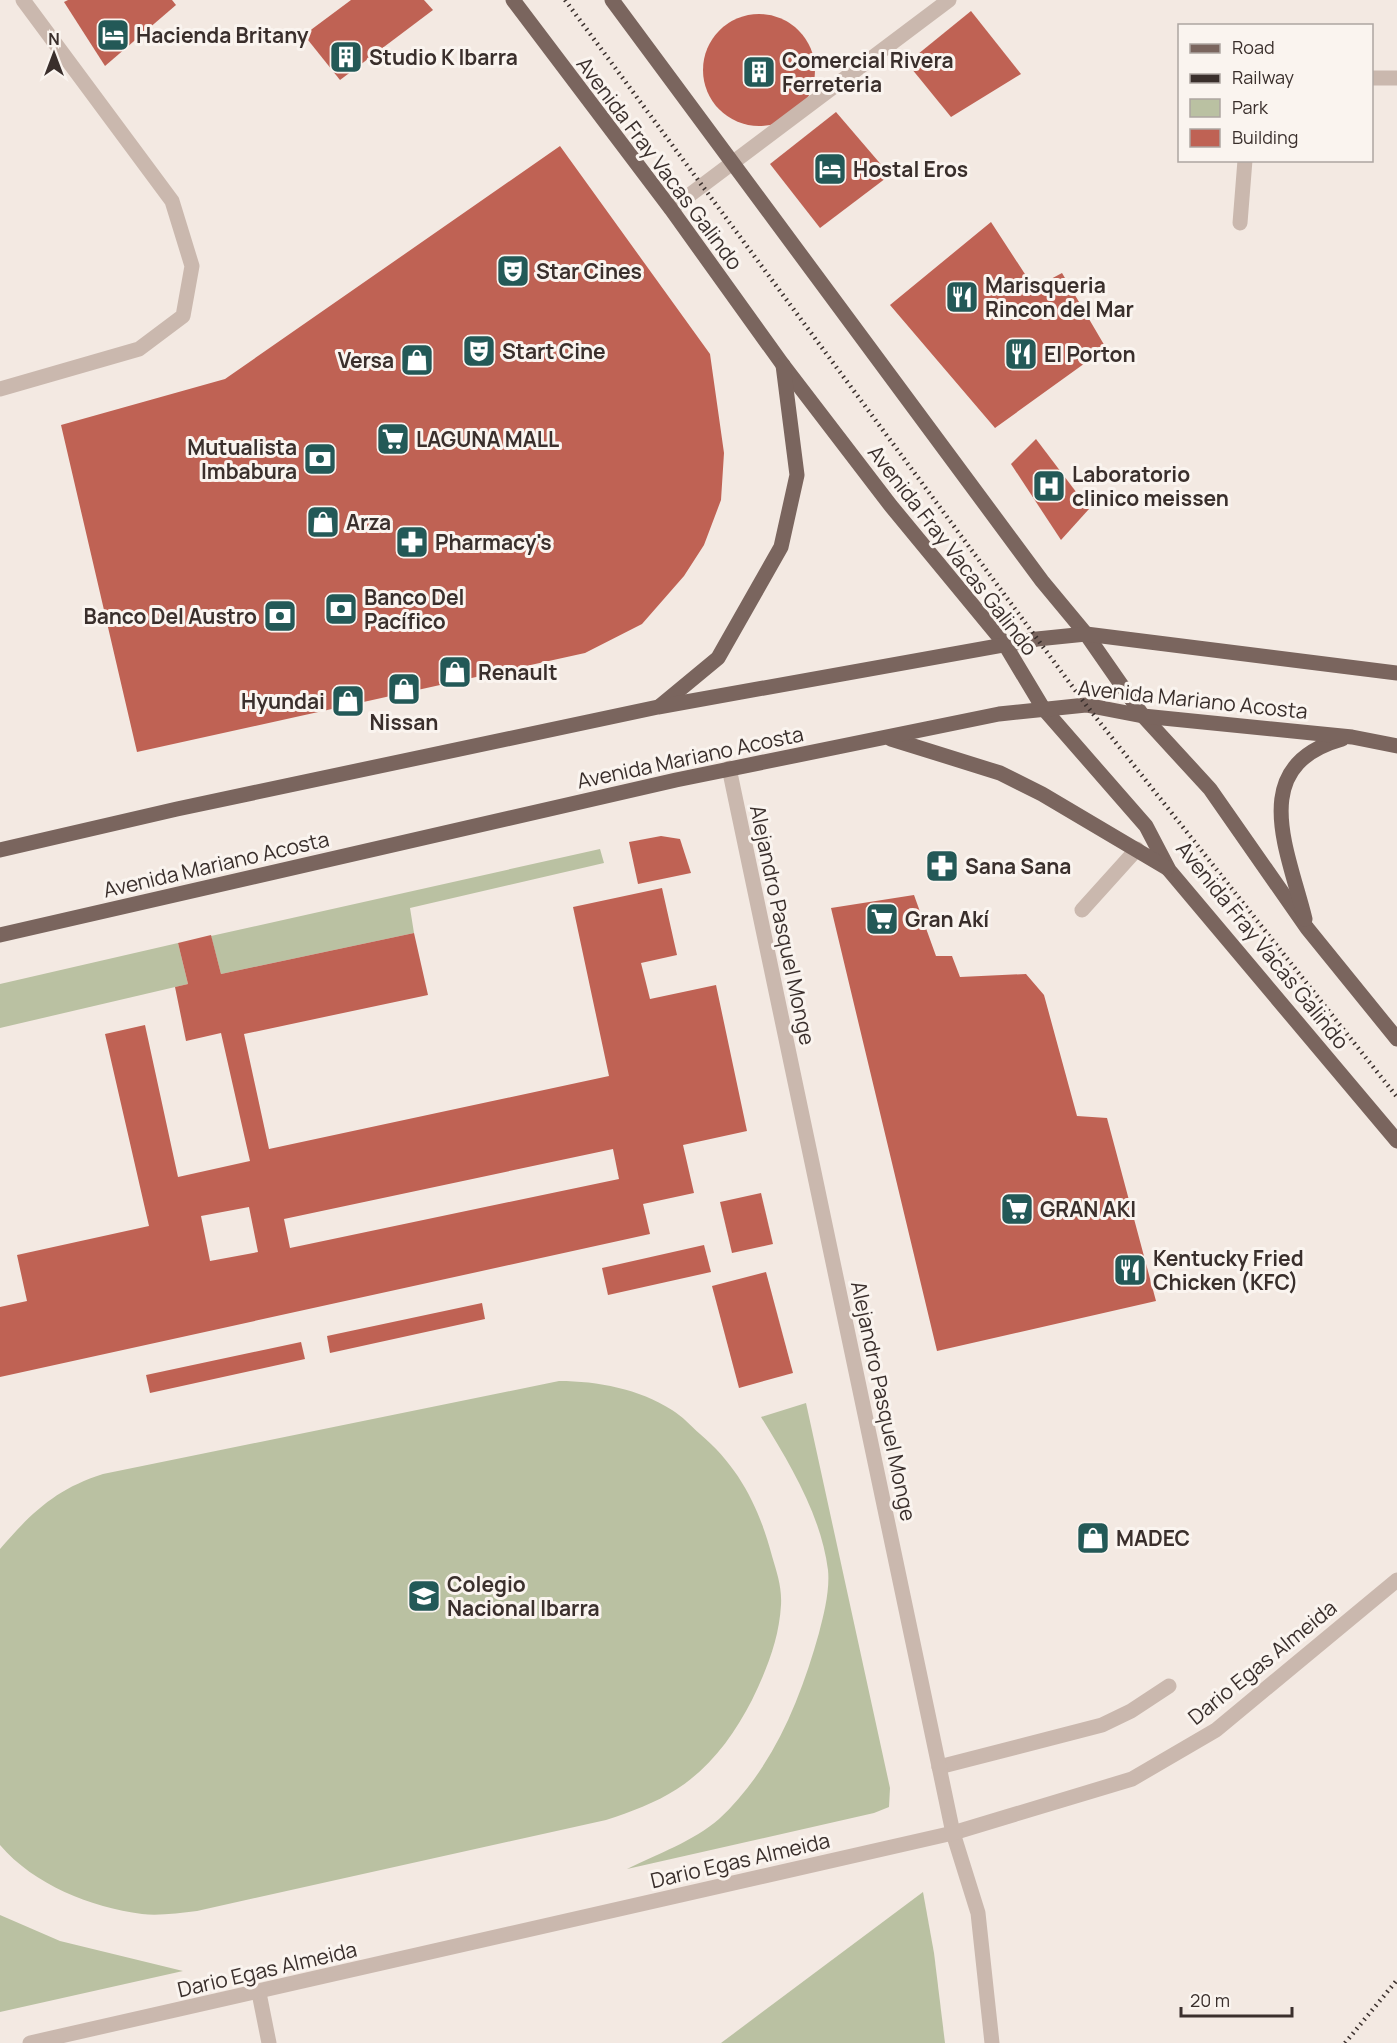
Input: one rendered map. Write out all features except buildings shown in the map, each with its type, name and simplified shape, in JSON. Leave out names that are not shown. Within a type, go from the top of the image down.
[{"type":"main road","name":"Avenida Fray Vacas Galindo","points":[[513,0],[671,208],[783,365],[891,506],[1004,644],[1043,708],[1146,826],[1169,870],[1397,1141]]},
{"type":"main road","points":[[612,0],[1042,581],[1086,634],[1143,716],[1210,789],[1307,928],[1397,1039]]},
{"type":"main road","points":[[658,707],[718,658],[781,547],[797,475],[783,365]]},
{"type":"main road","points":[[0,850],[177,809],[658,707],[1004,644],[1086,634],[1397,673]]},
{"type":"main road","name":"Avenida Mariano Acosta","points":[[0,935],[729,768],[889,738],[999,714],[1043,708],[1086,705],[1143,716],[1352,736],[1397,746]]},
{"type":"main road","points":[[1307,928],[1279,812],[1288,773],[1317,746],[1352,736]]},
{"type":"main road","points":[[889,738],[1000,773],[1042,794],[1169,870]]},
{"type":"street","points":[[0,388],[139,349],[183,316],[192,267],[172,201],[23,0]]},
{"type":"street","points":[[671,208],[949,0]]},
{"type":"street","points":[[1373,78],[1397,78]]},
{"type":"street","points":[[1240,223],[1245,162]]},
{"type":"street","name":"Alejandro Pasquel Monge","points":[[729,768],[953,1833],[978,1913],[992,2043]]},
{"type":"street","points":[[1082,910],[1137,849]]},
{"type":"street","name":"Dario Egas Almeida","points":[[30,2043],[259,1993],[953,1833],[1132,1779],[1216,1730],[1397,1580]]},
{"type":"street","points":[[939,1767],[1102,1725],[1131,1711],[1169,1686]]},
{"type":"street","points":[[259,1993],[269,2043]]},
{"type":"green space","points":[[600,849],[604,863],[410,908],[414,933],[221,974],[211,936]]},
{"type":"green space","points":[[178,943],[188,984],[0,1028],[0,984]]},
{"type":"green space","points":[[559,1381],[618,1388],[646,1397],[672,1410],[726,1460],[746,1489],[761,1521],[779,1580],[781,1598],[778,1630],[767,1665],[752,1700],[737,1726],[701,1771],[669,1794],[606,1820],[197,1911],[142,1914],[84,1900],[46,1883],[29,1872],[0,1845],[0,1549],[46,1503],[72,1487],[103,1474]]},
{"type":"green space","points":[[806,1403],[890,1788],[889,1807],[874,1813],[627,1869],[698,1834],[719,1819],[738,1800],[769,1757],[803,1684],[825,1610],[828,1570],[819,1530],[803,1490],[761,1417]]},
{"type":"green space","points":[[923,1892],[934,1953],[945,2043],[721,2043]]},
{"type":"green space","points":[[0,1915],[60,1941],[183,1971],[0,2012]]},
{"type":"railway","points":[[565,0],[1086,705],[1397,1097]]},
{"type":"railway","points":[[1345,2043],[1397,1980]]},
{"type":"place","name":"Hacienda Britany","points":[[113,35]]},
{"type":"place","name":"Studio K Ibarra","points":[[346,57]]},
{"type":"place","name":"Comercial Rivera Ferreteria","points":[[759,72]]},
{"type":"place","name":"Hostal Eros","points":[[830,169]]},
{"type":"place","name":"Star Cines","points":[[513,271]]},
{"type":"place","name":"Marisqueria Rincon del Mar","points":[[962,297]]},
{"type":"place","name":"Start Cine","points":[[479,351]]},
{"type":"place","name":"El Porton","points":[[1021,354]]},
{"type":"place","name":"Versa","points":[[417,360]]},
{"type":"place","name":"LAGUNA MALL","points":[[393,439]]},
{"type":"place","name":"Mutualista Imbabura","points":[[320,459]]},
{"type":"place","name":"Laboratorio clinico meissen","points":[[1049,486]]},
{"type":"place","name":"Arza","points":[[323,522]]},
{"type":"place","name":"Pharmacy's","points":[[412,542]]},
{"type":"place","name":"Banco Del Pacífico","points":[[341,609]]},
{"type":"place","name":"Banco Del Austro","points":[[280,616]]},
{"type":"place","name":"Renault","points":[[455,672]]},
{"type":"place","name":"Nissan","points":[[404,689]]},
{"type":"place","name":"Hyundai","points":[[348,701]]},
{"type":"place","name":"Sana Sana","points":[[942,866]]},
{"type":"place","name":"Gran Akí","points":[[882,919]]},
{"type":"place","name":"GRAN AKI","points":[[1017,1209]]},
{"type":"place","name":"Kentucky Fried Chicken (KFC)","points":[[1130,1270]]},
{"type":"place","name":"MADEC","points":[[1093,1538]]},
{"type":"place","name":"Colegio Nacional Ibarra","points":[[424,1596]]}]
